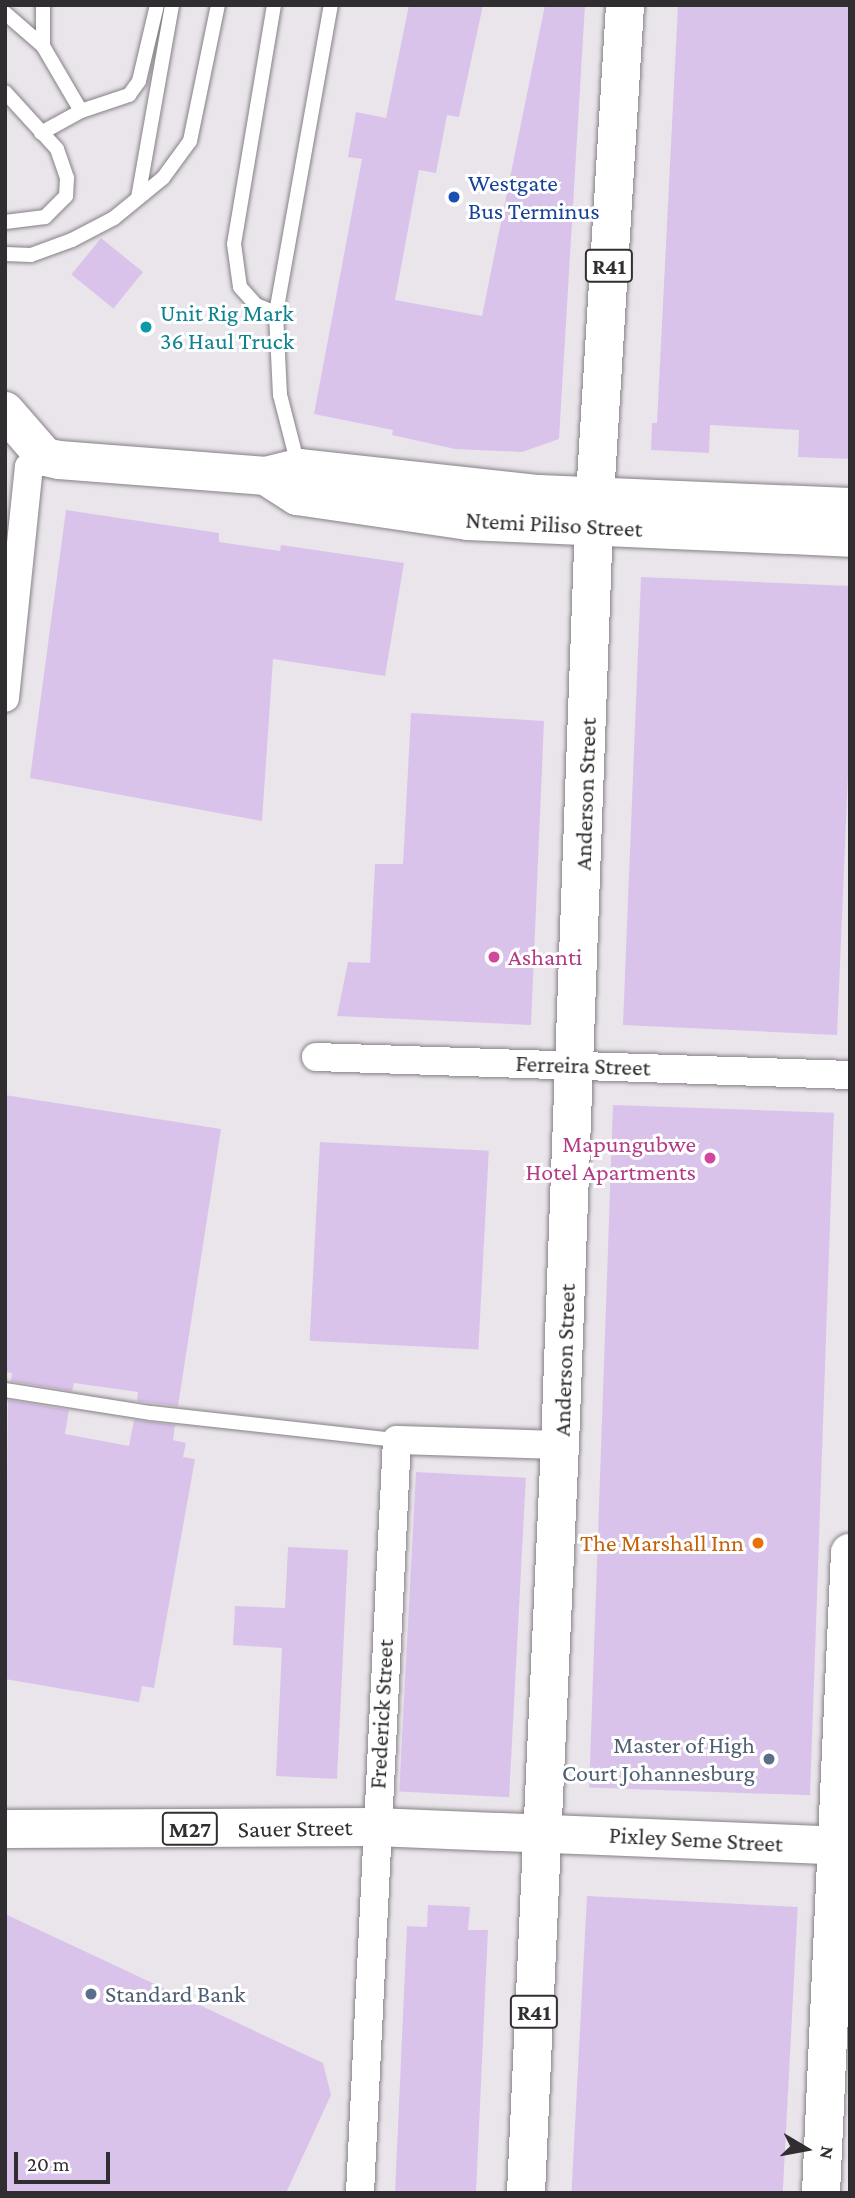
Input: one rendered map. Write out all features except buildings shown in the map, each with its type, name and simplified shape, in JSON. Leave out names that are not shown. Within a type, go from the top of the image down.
[{"type":"main road","name":"R41","points":[[595,512],[625,5]]},
{"type":"main road","points":[[5,411],[27,468]]},
{"type":"main road","name":"Ntemi Piliso Street","points":[[27,468],[287,480],[468,521],[595,512],[850,507]]},
{"type":"main road","name":"Ntemi Piliso Street","points":[[595,512],[850,538]]},
{"type":"main road","name":"Anderson Street","points":[[526,2193],[560,1446],[595,512]]},
{"type":"main road","points":[[821,2193],[844,1846],[850,1553]]},
{"type":"main road","name":"Sauer Street","points":[[5,1829],[375,1827],[543,1831]]},
{"type":"main road","name":"Pixley Seme Street","points":[[543,1831],[844,1846]]},
{"type":"street","points":[[6,684],[27,468]]},
{"type":"street","name":"Ferreira Street","points":[[316,1057],[850,1075]]},
{"type":"street","points":[[397,1440],[560,1446]]},
{"type":"street","name":"Frederick Street","points":[[360,2193],[375,1827],[397,1440]]},
{"type":"lane","points":[[43,5],[43,46]]},
{"type":"lane","points":[[41,133],[81,111],[121,100],[134,88],[157,5]]},
{"type":"lane","points":[[138,198],[172,5]]},
{"type":"lane","points":[[5,254],[49,250],[114,218],[163,178],[190,141],[218,5]]},
{"type":"lane","points":[[274,5],[234,244],[240,287],[256,305],[276,313]]},
{"type":"lane","points":[[287,480],[276,313],[331,5]]},
{"type":"lane","points":[[5,13],[43,46],[81,111]]},
{"type":"lane","points":[[5,92],[65,163],[66,196],[45,217],[5,222]]},
{"type":"lane","points":[[5,1390],[161,1414],[397,1440]]},
{"type":"place","name":"Westgate Bus Terminus","points":[[454,197]]},
{"type":"place","name":"Unit Rig Mark 36 Haul Truck","points":[[146,327]]},
{"type":"place","name":"Ashanti","points":[[494,957]]},
{"type":"place","name":"Mapungubwe Hotel Apartments","points":[[710,1158]]},
{"type":"place","name":"The Marshall Inn","points":[[758,1543]]},
{"type":"place","name":"Master of High Court Johannesburg","points":[[769,1759]]},
{"type":"place","name":"Standard Bank","points":[[91,1994]]}]
